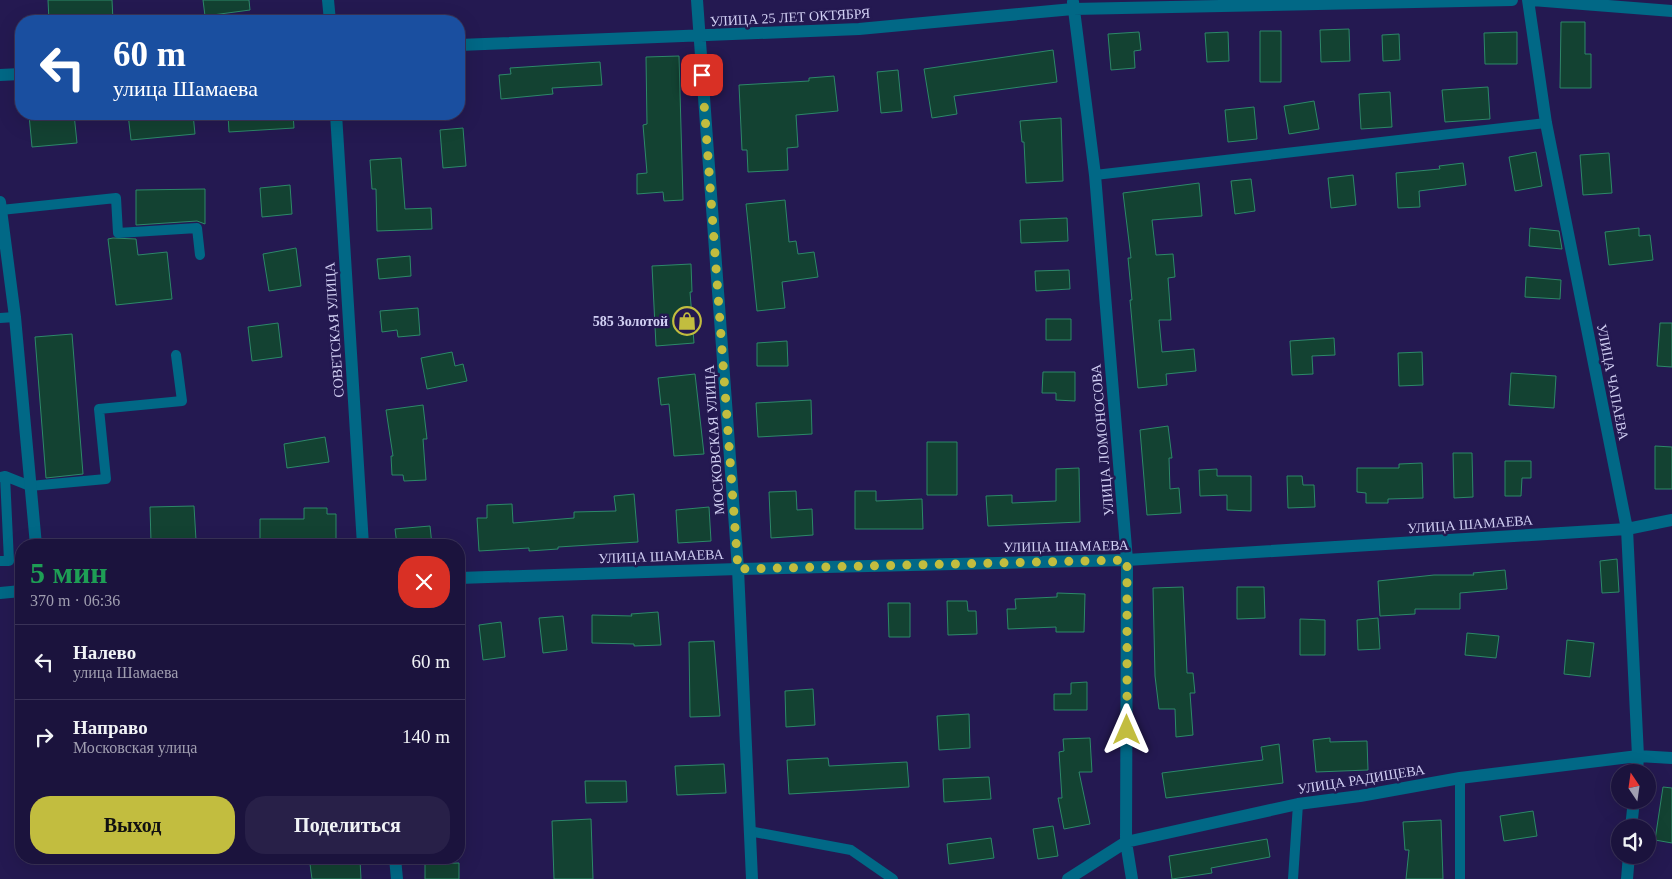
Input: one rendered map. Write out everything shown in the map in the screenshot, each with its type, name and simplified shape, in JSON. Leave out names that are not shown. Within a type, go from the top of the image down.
[{"type":"street","points":[[328,0],[329,15]]},
{"type":"street","name":"МОСКОВСКАЯ УЛИЦА","points":[[697,0],[738,569],[752,879]]},
{"type":"street","name":"УЛИЦА 25 ЛЕТ ОКТЯБРЯ","points":[[465,44],[859,30],[1073,4],[1512,0]]},
{"type":"street","points":[[1530,0],[1672,11]]},
{"type":"street","name":"УЛИЦА ЧАПАЕВА","points":[[1530,0],[1546,123],[1627,529],[1638,764]]},
{"type":"street","name":"УЛИЦА ЛОМОНОСОВА","points":[[1073,4],[1095,175],[1127,560],[1126,842],[1132,879]]},
{"type":"street","points":[[0,75],[15,74]]},
{"type":"street","name":"СОВЕТСКАЯ УЛИЦА","points":[[336,120],[363,539]]},
{"type":"street","points":[[1,206],[16,317],[35,539]]},
{"type":"street","name":"УЛИЦА ШАМАЕВА","points":[[465,578],[1127,560],[1627,529],[1672,520]]},
{"type":"street","points":[[0,593],[15,592]]},
{"type":"street","name":"УЛИЦА РАДИЩЕВА","points":[[1068,879],[1126,842],[1298,804],[1360,796],[1460,778],[1638,756],[1672,758]]},
{"type":"street","points":[[396,864],[398,879]]},
{"type":"street","points":[[1627,879],[1628,864]]},
{"type":"lane","points":[[1095,175],[1546,123]]},
{"type":"lane","points":[[1,206],[116,198],[118,233],[197,228],[200,255]]},
{"type":"lane","points":[[0,318],[16,317]]},
{"type":"lane","points":[[0,561],[9,560],[3,476],[30,486],[106,479],[99,409],[182,400],[176,355]]},
{"type":"lane","points":[[1460,778],[1460,879]]},
{"type":"lane","points":[[1293,879],[1298,804]]},
{"type":"lane","points":[[749,831],[851,850],[893,879]]},
{"type":"building","points":[[48,0],[112,0],[113,15],[49,15]]},
{"type":"building","points":[[203,0],[249,0],[250,10],[205,15]]},
{"type":"building","points":[[1561,22],[1585,22],[1585,54],[1591,54],[1591,88],[1560,88]]},
{"type":"building","points":[[1349,29],[1350,61],[1321,62],[1320,30]]},
{"type":"building","points":[[1260,31],[1281,31],[1281,82],[1260,82]]},
{"type":"building","points":[[1139,32],[1141,50],[1134,51],[1135,68],[1111,70],[1108,34]]},
{"type":"building","points":[[1228,32],[1229,61],[1207,62],[1205,33]]},
{"type":"building","points":[[1517,32],[1517,64],[1485,64],[1484,33]]},
{"type":"building","points":[[1399,34],[1400,60],[1383,61],[1382,35]]},
{"type":"building","points":[[1053,50],[1057,82],[954,96],[957,114],[932,118],[924,69]]},
{"type":"building","points":[[679,56],[683,200],[664,201],[663,192],[637,194],[637,174],[647,173],[643,125],[647,124],[646,57]]},
{"type":"building","points":[[600,62],[602,85],[552,88],[553,94],[501,99],[499,75],[511,74],[510,68]]},
{"type":"building","points":[[898,70],[902,111],[881,113],[877,72]]},
{"type":"building","points":[[834,76],[838,111],[796,115],[798,147],[787,148],[788,170],[748,172],[747,150],[742,150],[739,85],[809,81],[809,78]]},
{"type":"building","points":[[1488,87],[1490,119],[1445,122],[1442,90]]},
{"type":"building","points":[[1390,92],[1392,127],[1361,129],[1359,94]]},
{"type":"building","points":[[1314,101],[1319,129],[1289,134],[1284,106]]},
{"type":"building","points":[[1254,107],[1257,139],[1228,142],[1225,110]]},
{"type":"building","points":[[1061,118],[1063,181],[1026,183],[1024,142],[1022,142],[1020,121]]},
{"type":"building","points":[[29,120],[75,120],[77,143],[32,147]]},
{"type":"building","points":[[129,120],[194,120],[195,134],[131,140]]},
{"type":"building","points":[[228,120],[293,120],[294,128],[229,132]]},
{"type":"building","points":[[463,128],[466,166],[443,168],[440,130]]},
{"type":"building","points":[[1536,152],[1542,186],[1515,191],[1509,157]]},
{"type":"building","points":[[1609,153],[1612,193],[1583,195],[1580,155]]},
{"type":"building","points":[[401,158],[405,209],[431,208],[432,229],[377,231],[376,189],[372,189],[370,160]]},
{"type":"building","points":[[1463,163],[1466,185],[1419,191],[1420,207],[1398,208],[1396,173],[1440,169],[1439,166]]},
{"type":"building","points":[[1353,175],[1356,205],[1331,208],[1328,178]]},
{"type":"building","points":[[1251,179],[1255,211],[1235,214],[1231,181]]},
{"type":"building","points":[[1199,183],[1202,216],[1152,220],[1156,255],[1173,254],[1175,277],[1168,278],[1171,320],[1159,320],[1162,352],[1194,349],[1196,371],[1166,374],[1167,385],[1138,388],[1130,300],[1132,300],[1128,258],[1131,258],[1123,193]]},
{"type":"building","points":[[290,185],[292,214],[262,217],[260,188]]},
{"type":"building","points":[[205,189],[205,224],[197,221],[136,225],[136,190]]},
{"type":"building","points":[[785,200],[789,242],[796,241],[798,254],[814,252],[818,277],[782,282],[785,308],[757,311],[746,204]]},
{"type":"building","points":[[1067,218],[1068,241],[1021,243],[1020,220]]},
{"type":"building","points":[[1530,228],[1559,231],[1562,249],[1529,246]]},
{"type":"building","points":[[1639,228],[1639,236],[1650,235],[1653,260],[1609,265],[1605,232]]},
{"type":"building","points":[[108,239],[136,239],[138,255],[167,252],[172,299],[116,305]]},
{"type":"building","points":[[296,248],[301,286],[269,291],[263,254]]},
{"type":"building","points":[[410,256],[411,276],[379,279],[377,259]]},
{"type":"building","points":[[691,264],[692,292],[690,292],[694,343],[656,346],[652,266]]},
{"type":"building","points":[[1069,270],[1070,289],[1036,291],[1035,271]]},
{"type":"building","points":[[1526,277],[1561,280],[1560,299],[1525,297]]},
{"type":"building","points":[[418,308],[420,335],[398,337],[397,330],[382,332],[380,311]]},
{"type":"building","points":[[1046,319],[1071,319],[1071,340],[1046,340]]},
{"type":"building","points":[[278,323],[282,357],[252,361],[248,327]]},
{"type":"building","points":[[1660,323],[1672,323],[1672,367],[1657,366]]},
{"type":"building","points":[[72,334],[83,474],[46,478],[35,337]]},
{"type":"building","points":[[1334,338],[1335,355],[1312,356],[1313,374],[1292,375],[1290,341]]},
{"type":"building","points":[[787,341],[788,366],[757,366],[757,343]]},
{"type":"building","points":[[452,352],[455,366],[463,364],[467,381],[427,389],[421,358]]},
{"type":"building","points":[[1422,352],[1423,385],[1399,386],[1398,353]]},
{"type":"building","points":[[1043,372],[1075,372],[1075,401],[1056,400],[1056,393],[1042,393]]},
{"type":"building","points":[[1511,373],[1556,376],[1554,408],[1509,405]]},
{"type":"building","points":[[695,374],[704,454],[674,456],[669,404],[661,405],[658,378]]},
{"type":"building","points":[[811,400],[812,434],[758,437],[756,403]]},
{"type":"building","points":[[423,405],[427,439],[423,439],[426,480],[404,481],[403,475],[392,475],[391,456],[393,456],[386,410]]},
{"type":"building","points":[[1168,426],[1172,458],[1169,458],[1170,489],[1179,488],[1181,513],[1147,515],[1140,430]]},
{"type":"building","points":[[325,437],[329,462],[287,468],[284,444]]},
{"type":"building","points":[[927,442],[957,442],[957,495],[927,495]]},
{"type":"building","points":[[1655,446],[1672,447],[1672,489],[1655,489]]},
{"type":"building","points":[[1453,453],[1472,453],[1473,497],[1454,498]]},
{"type":"building","points":[[1505,461],[1531,461],[1531,478],[1522,478],[1521,496],[1505,496]]},
{"type":"building","points":[[1422,463],[1423,498],[1388,499],[1388,503],[1366,503],[1366,493],[1357,492],[1357,468],[1399,468],[1399,464]]},
{"type":"building","points":[[1079,468],[1080,522],[988,526],[986,496],[1012,495],[1012,503],[1056,501],[1056,469]]},
{"type":"building","points":[[1217,469],[1217,476],[1251,476],[1251,511],[1227,510],[1227,495],[1200,496],[1199,470]]},
{"type":"building","points":[[1287,476],[1302,476],[1303,485],[1314,485],[1315,507],[1288,508]]},
{"type":"building","points":[[796,491],[797,510],[812,509],[813,535],[771,538],[769,492]]},
{"type":"building","points":[[855,491],[876,491],[876,501],[922,499],[923,529],[855,529]]},
{"type":"building","points":[[634,494],[638,542],[558,547],[558,549],[529,551],[529,548],[479,551],[477,518],[487,518],[487,505],[512,504],[513,523],[574,518],[574,512],[616,511],[614,496]]},
{"type":"building","points":[[194,506],[196,539],[151,539],[150,507]]},
{"type":"building","points":[[709,507],[711,541],[678,543],[676,510]]},
{"type":"building","points":[[304,508],[327,508],[327,514],[336,514],[336,539],[260,539],[260,519],[304,519]]},
{"type":"building","points":[[430,526],[431,539],[396,539],[395,529]]},
{"type":"building","points":[[1617,559],[1619,592],[1602,593],[1600,561]]},
{"type":"building","points":[[1505,570],[1507,589],[1460,593],[1460,609],[1415,609],[1415,614],[1380,616],[1378,581],[1434,575],[1474,575],[1473,573]]},
{"type":"building","points":[[1183,587],[1187,673],[1193,673],[1195,693],[1190,693],[1193,735],[1176,737],[1175,709],[1159,709],[1155,676],[1153,588]]},
{"type":"building","points":[[1237,587],[1264,587],[1265,618],[1237,619]]},
{"type":"building","points":[[1057,593],[1085,594],[1084,632],[1056,632],[1056,627],[1008,629],[1007,609],[1016,609],[1015,599],[1057,597]]},
{"type":"building","points":[[947,601],[967,601],[968,611],[976,611],[977,634],[948,635]]},
{"type":"building","points":[[888,603],[910,603],[910,637],[889,637]]},
{"type":"building","points":[[658,612],[661,645],[634,646],[634,644],[592,643],[592,615],[632,616],[631,614]]},
{"type":"building","points":[[563,616],[567,650],[543,653],[539,618]]},
{"type":"building","points":[[1378,618],[1380,649],[1358,650],[1357,620]]},
{"type":"building","points":[[1300,619],[1325,620],[1325,655],[1300,655]]},
{"type":"building","points":[[501,622],[505,657],[483,660],[479,625]]},
{"type":"building","points":[[1467,633],[1499,636],[1496,658],[1465,655]]},
{"type":"building","points":[[1567,640],[1594,643],[1590,677],[1564,674]]},
{"type":"building","points":[[714,641],[720,716],[690,717],[689,642]]},
{"type":"building","points":[[1087,682],[1087,710],[1054,710],[1054,694],[1071,694],[1071,683]]},
{"type":"building","points":[[813,689],[815,725],[786,727],[785,691]]},
{"type":"building","points":[[969,714],[970,748],[939,750],[937,716]]},
{"type":"building","points":[[1090,738],[1092,772],[1079,772],[1090,824],[1064,829],[1058,798],[1062,798],[1059,752],[1064,751],[1063,739]]},
{"type":"building","points":[[1330,738],[1330,742],[1367,741],[1368,770],[1316,772],[1313,740]]},
{"type":"building","points":[[1279,744],[1283,783],[1166,798],[1162,773],[1263,760],[1261,747]]},
{"type":"building","points":[[828,758],[829,766],[907,762],[909,787],[789,794],[787,760]]},
{"type":"building","points":[[724,764],[726,793],[677,795],[675,766]]},
{"type":"building","points":[[989,777],[991,799],[944,802],[943,779]]},
{"type":"building","points":[[585,781],[626,781],[627,802],[586,803]]},
{"type":"building","points":[[1663,787],[1672,788],[1672,843],[1656,840]]},
{"type":"building","points":[[1533,811],[1537,836],[1504,841],[1500,816]]},
{"type":"building","points":[[591,819],[593,879],[554,879],[552,821]]},
{"type":"building","points":[[1441,820],[1443,879],[1406,879],[1409,850],[1405,850],[1403,822]]},
{"type":"building","points":[[1053,826],[1058,856],[1038,859],[1033,829]]},
{"type":"building","points":[[991,838],[994,858],[949,864],[947,844]]},
{"type":"building","points":[[1267,839],[1270,857],[1211,868],[1212,873],[1172,879],[1169,856]]},
{"type":"building","points":[[310,864],[360,864],[361,879],[312,879]]},
{"type":"building","points":[[425,864],[459,864],[459,879],[425,879]]},
{"type":"place","name":"585 Золотой","points":[[687,321]]},
{"type":"route","points":[[702,75],[738,569],[1127,560],[1127,730]]}]
